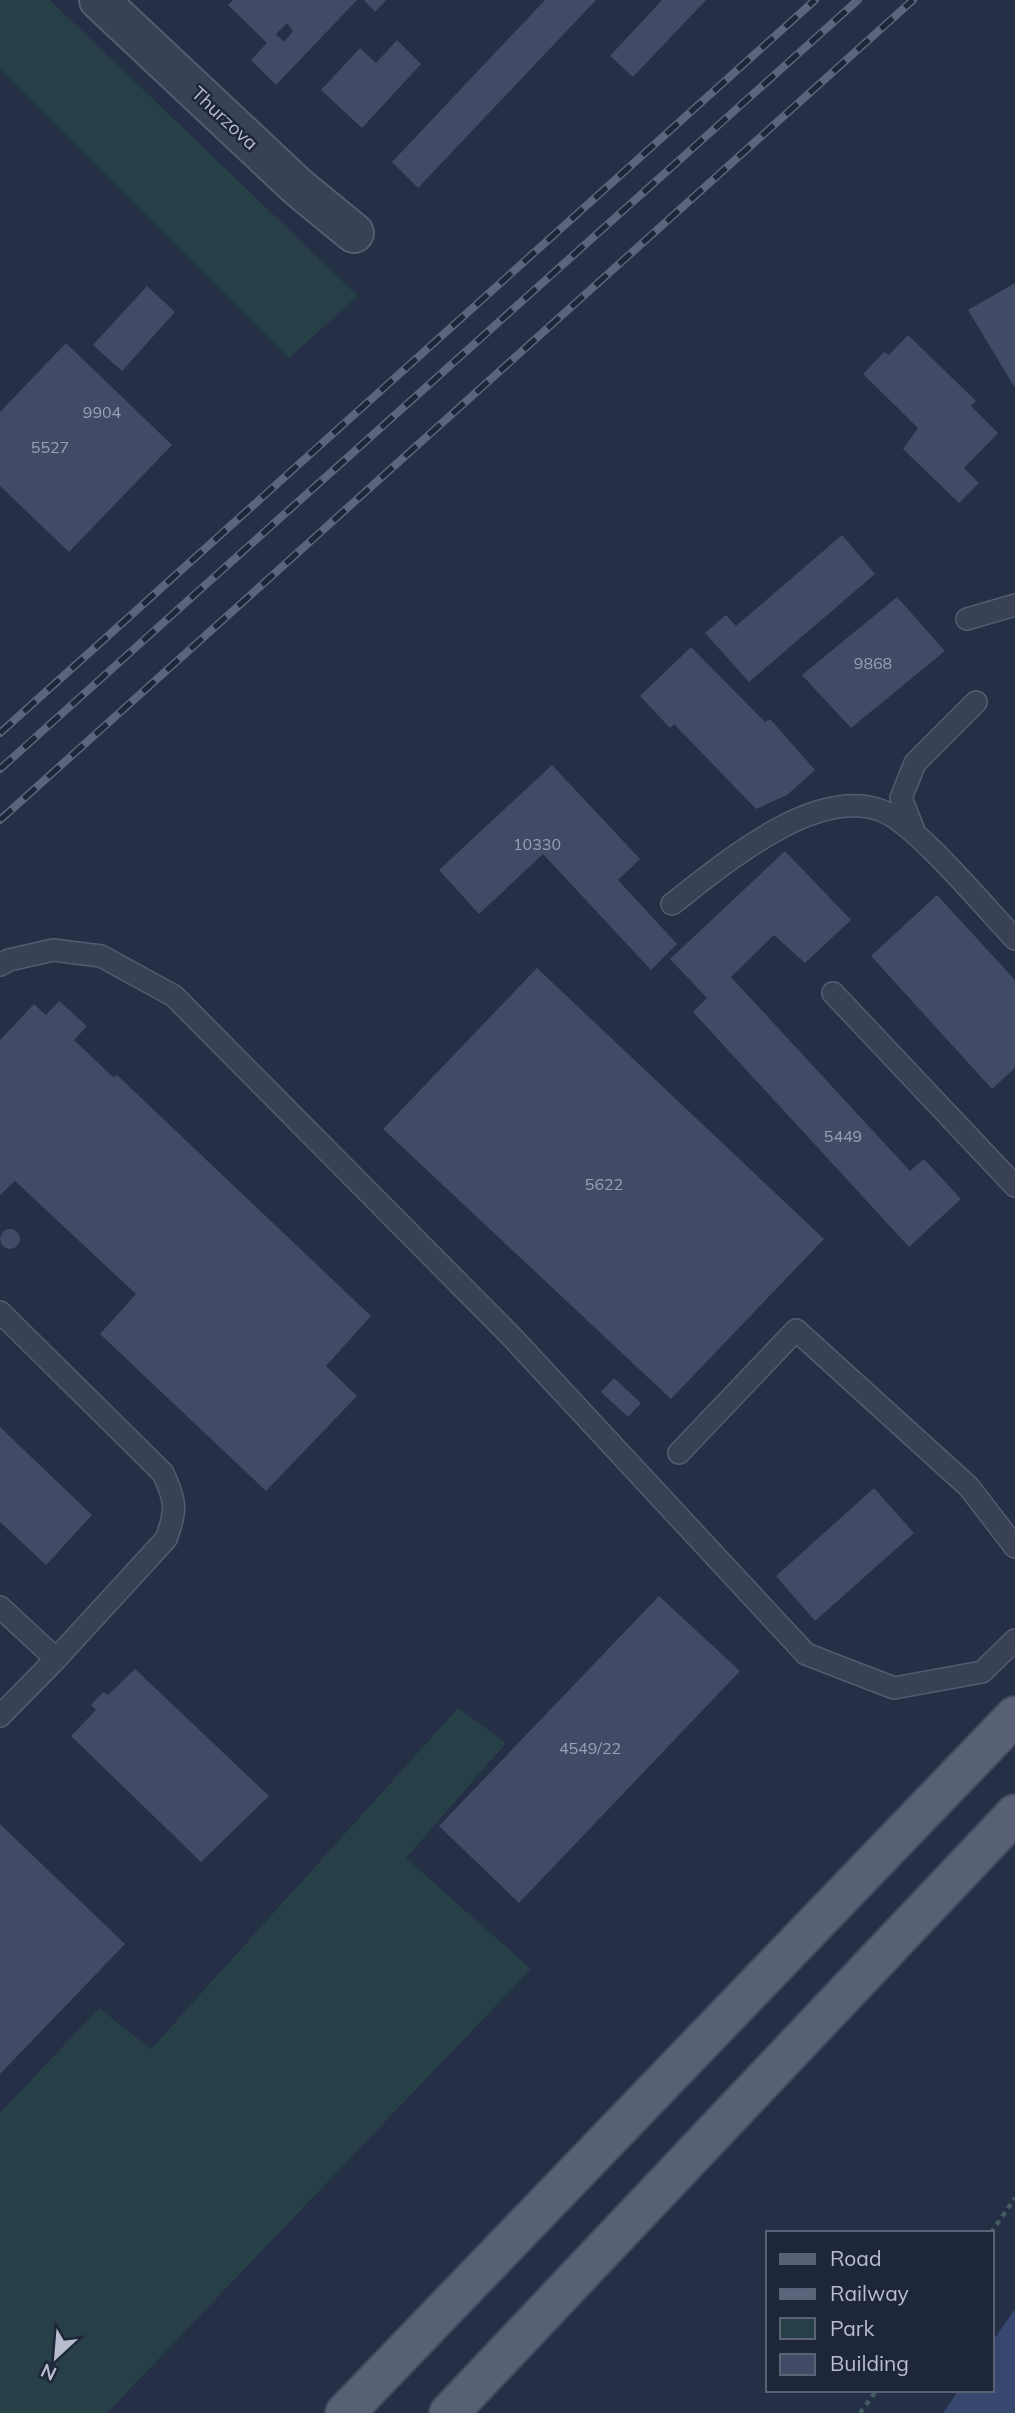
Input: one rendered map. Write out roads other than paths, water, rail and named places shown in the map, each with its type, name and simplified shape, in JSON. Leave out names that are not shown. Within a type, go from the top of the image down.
[{"type":"main road","points":[[345,2413],[1015,1716]]},
{"type":"main road","points":[[449,2413],[1015,1814]]},
{"type":"street","name":"Thurzova","points":[[99,0],[298,187],[354,233]]},
{"type":"lane","points":[[967,619],[1015,606]]},
{"type":"lane","points":[[914,831],[901,798],[915,764],[976,702]]},
{"type":"lane","points":[[672,904],[750,845],[817,812],[847,805],[882,810],[914,831],[1015,939]]},
{"type":"lane","points":[[0,965],[9,960],[53,950],[102,956],[174,996],[510,1335],[806,1654],[894,1688],[982,1672],[1015,1640]]},
{"type":"lane","points":[[833,993],[1015,1186]]},
{"type":"lane","points":[[0,1312],[163,1473],[173,1494],[176,1515],[166,1539],[0,1716]]},
{"type":"lane","points":[[679,1453],[796,1330],[969,1487],[1015,1547]]},
{"type":"lane","points":[[0,1607],[56,1658]]},
{"type":"water","points":[[1015,2309],[1015,2413],[943,2413],[958,2392],[994,2392],[994,2339]]},
{"type":"railway","points":[[0,733],[815,0]]},
{"type":"railway","points":[[0,769],[858,0]]},
{"type":"railway","points":[[0,820],[913,0]]}]
